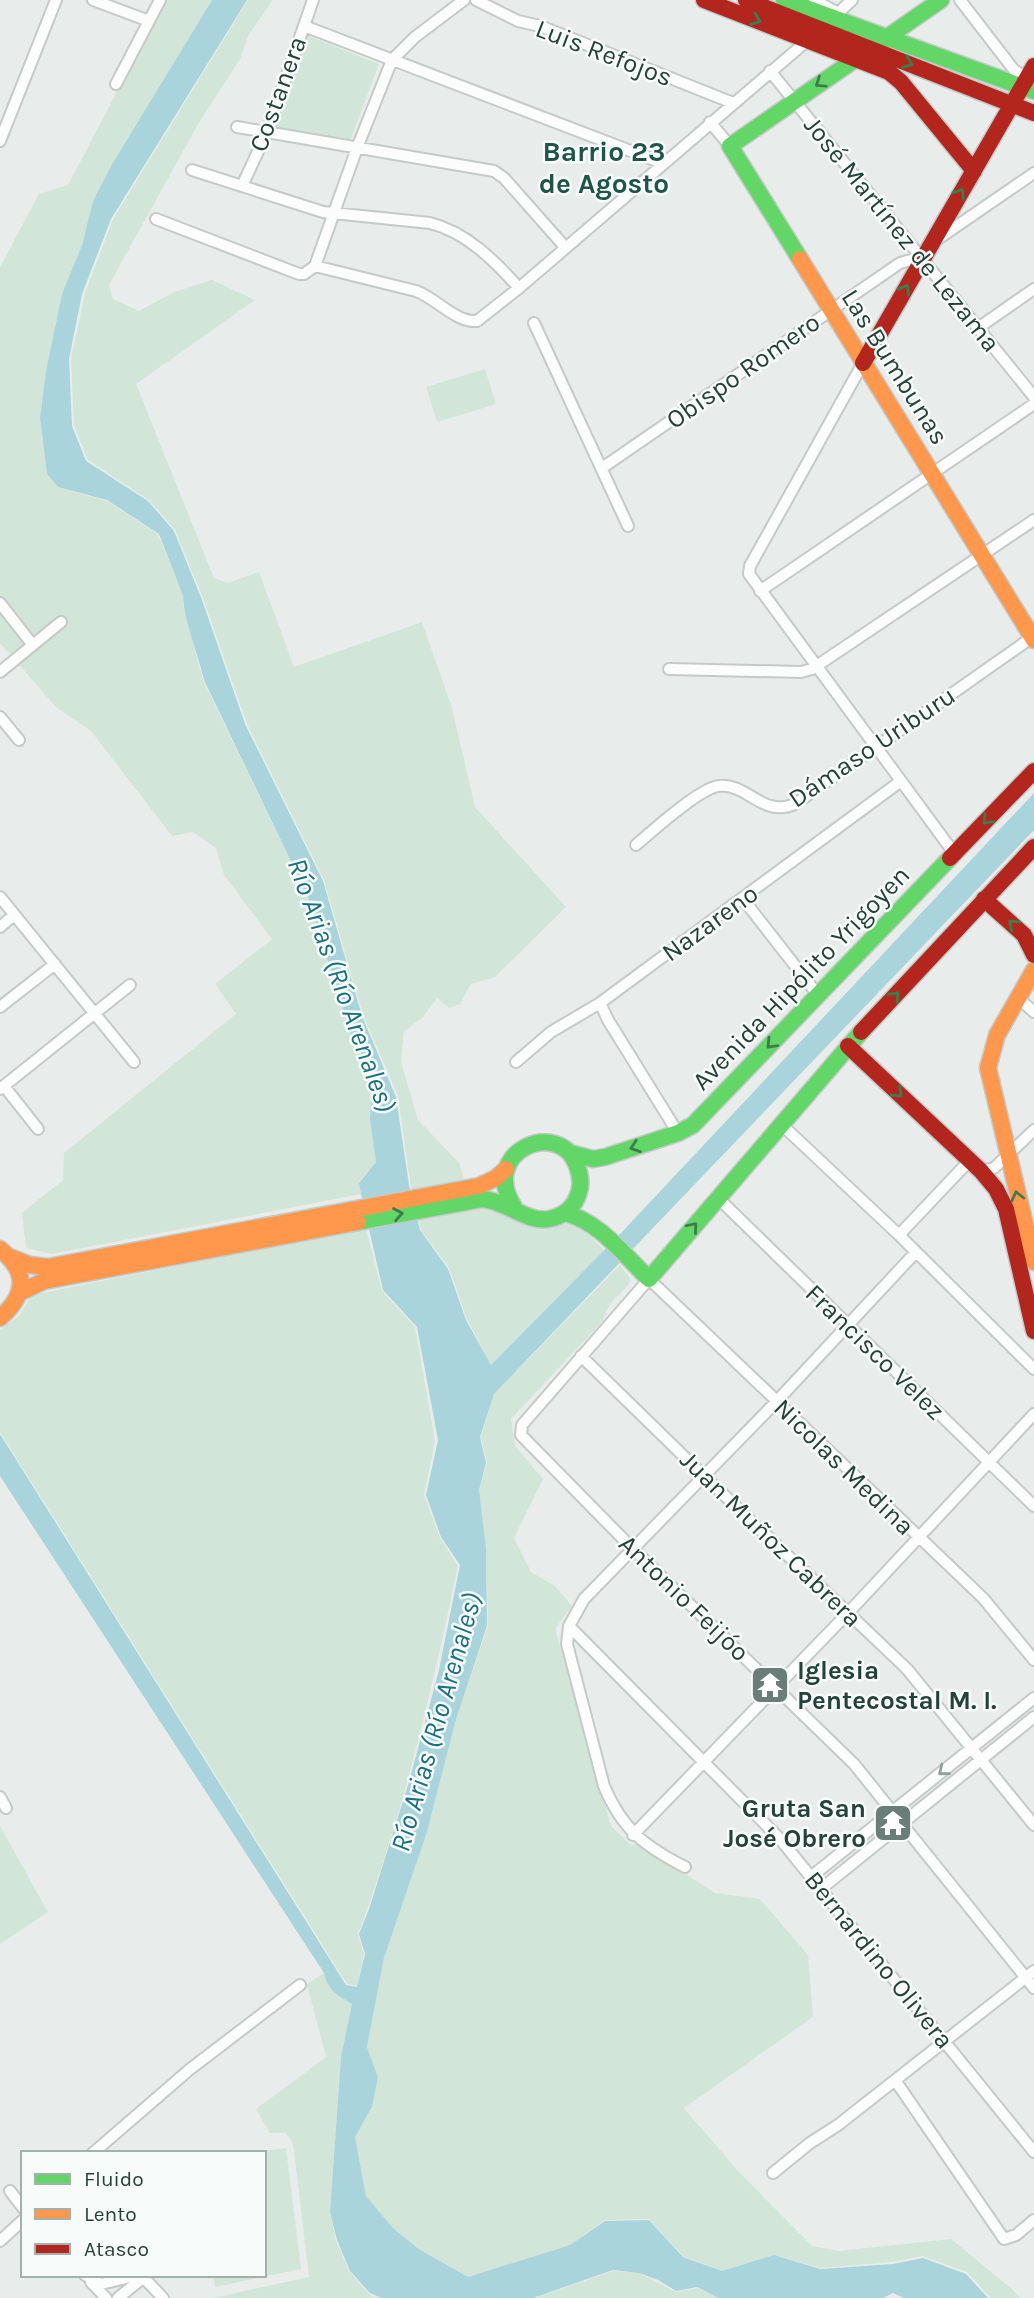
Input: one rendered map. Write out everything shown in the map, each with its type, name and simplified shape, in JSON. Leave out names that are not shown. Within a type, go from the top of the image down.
[{"type":"main road","points":[[704,0],[896,76],[974,171]]},
{"type":"main road","points":[[747,0],[1034,113]]},
{"type":"main road","points":[[784,0],[887,37],[1029,81],[1012,105],[926,251],[863,363]]},
{"type":"main road","points":[[804,0],[887,37]]},
{"type":"main road","points":[[730,146],[941,0]]},
{"type":"main road","name":"Las Bumbunas","points":[[730,146],[1033,638]]},
{"type":"main road","name":"Avenida Hipólito Yrigoyen","points":[[570,1153],[599,1159],[678,1133],[702,1116],[1034,771]]},
{"type":"main road","points":[[564,1213],[578,1216],[594,1227],[649,1279],[848,1046],[1034,847]]},
{"type":"main road","points":[[984,899],[1024,935],[1034,955]]},
{"type":"main road","points":[[1034,972],[996,1035],[988,1068],[1034,1262]]},
{"type":"main road","points":[[848,1046],[976,1166],[1002,1199],[1034,1331]]},
{"type":"main road","points":[[481,1193],[506,1169],[518,1150],[539,1142],[550,1142],[576,1159],[582,1176],[580,1202],[594,1227]]},
{"type":"main road","points":[[506,1169],[505,1189],[514,1207]]},
{"type":"main road","points":[[5,1253],[30,1265],[48,1267],[481,1193],[538,1219],[564,1213],[580,1193]]},
{"type":"main road","points":[[0,1318],[21,1292],[44,1281],[330,1220]]},
{"type":"main road","points":[[5,1253],[20,1276],[21,1292]]},
{"type":"street","points":[[0,141],[56,0]]},
{"type":"street","points":[[93,0],[149,22]]},
{"type":"street","points":[[117,84],[160,0]]},
{"type":"street","name":"Costanera","points":[[242,186],[267,132],[313,0]]},
{"type":"street","name":"Luis Refojos","points":[[476,0],[518,21],[540,26],[733,103]]},
{"type":"street","points":[[814,0],[838,13],[852,0]]},
{"type":"street","points":[[960,0],[1014,70],[1029,81]]},
{"type":"street","points":[[156,219],[304,274],[315,266],[392,60],[459,1]]},
{"type":"street","points":[[304,26],[662,163]]},
{"type":"street","points":[[315,266],[423,293],[465,320],[482,318],[808,40]]},
{"type":"street","name":"José Martínez de Lezama","points":[[770,71],[793,101],[926,251],[978,328],[1034,397]]},
{"type":"street","name":"Las Bumbunas","points":[[710,122],[730,146]]},
{"type":"street","points":[[237,127],[494,171],[504,178],[565,247]]},
{"type":"street","points":[[192,170],[323,212],[444,227],[466,237],[519,288]]},
{"type":"street","name":"Obispo Romero","points":[[602,468],[900,263],[926,251],[1034,173]]},
{"type":"street","points":[[978,328],[1034,289]]},
{"type":"street","points":[[534,323],[628,526]]},
{"type":"street","points":[[863,363],[750,566],[751,579],[954,853]]},
{"type":"street","points":[[760,591],[1034,404]]},
{"type":"street","points":[[669,669],[801,672],[816,667],[1034,520]]},
{"type":"street","points":[[0,603],[32,644]]},
{"type":"street","points":[[0,672],[61,622]]},
{"type":"street","name":"Dámaso Uriburu","points":[[636,845],[657,826],[712,787],[729,787],[775,808],[787,807],[804,798],[1033,638]]},
{"type":"street","points":[[0,718],[19,740]]},
{"type":"street","name":"Nazareno","points":[[516,1062],[551,1032],[600,1003],[901,781]]},
{"type":"street","points":[[0,897],[134,1062]]},
{"type":"street","points":[[743,899],[818,995]]},
{"type":"street","points":[[0,927],[14,915]]},
{"type":"street","points":[[0,1007],[55,964]]},
{"type":"street","points":[[38,1129],[2,1088],[130,985]]},
{"type":"street","points":[[1017,997],[1034,1012]]},
{"type":"street","points":[[600,1003],[678,1133]]},
{"type":"street","points":[[781,1124],[899,1235],[1034,1369]]},
{"type":"street","points":[[899,1235],[976,1166],[994,1168],[1034,1130]]},
{"type":"street","name":"Francisco Velez","points":[[718,1197],[1034,1506]]},
{"type":"street","points":[[685,1867],[633,1835],[619,1818],[604,1786],[567,1644],[569,1626],[584,1599],[776,1402],[916,1252]]},
{"type":"street","points":[[581,1356],[649,1279]]},
{"type":"street","name":"Nicolas Medina","points":[[649,1279],[995,1611],[1034,1660]]},
{"type":"street","name":"Antonio Feijóo","points":[[581,1356],[522,1425],[521,1435],[633,1549],[854,1764],[901,1824],[1030,1975],[1034,1988]]},
{"type":"street","name":"Juan Muñoz Cabrera","points":[[581,1356],[907,1669],[1034,1825]]},
{"type":"street","points":[[633,1835],[919,1539],[1034,1414]]},
{"type":"street","name":"Bernardino Olivera","points":[[569,1626],[780,1839],[1034,2152]]},
{"type":"street","points":[[812,1876],[1034,1698]]},
{"type":"street","points":[[822,1888],[1034,1717]]},
{"type":"street","points":[[0,1797],[6,1808]]},
{"type":"street","points":[[773,2173],[1030,1975]]},
{"type":"street","points":[[95,2151],[189,2070],[300,1985]]},
{"type":"street","points":[[895,2080],[1004,2239],[1016,2235],[1034,2220]]},
{"type":"street","points":[[10,2192],[21,2206]]},
{"type":"street","points":[[0,2241],[21,2222]]},
{"type":"street","points":[[87,2277],[106,2298]]},
{"type":"street","points":[[88,2277],[102,2284],[130,2277]]},
{"type":"street","points":[[118,2298],[142,2277]]},
{"type":"street","points":[[144,2277],[163,2298]]},
{"type":"green space","points":[[165,0],[212,0],[111,166],[93,201],[82,245],[62,295],[46,371],[40,418],[47,474],[58,487],[107,501],[158,534],[183,596],[203,680],[308,897],[352,1038],[372,1075],[370,1120],[376,1162],[359,1182],[361,1194],[52,1254],[26,1248],[22,1213],[63,1180],[64,1153],[236,1014],[215,984],[272,939],[224,875],[216,848],[193,832],[172,836],[91,731],[56,707],[0,643],[0,267],[39,194],[68,185]]},
{"type":"green space","points":[[248,0],[273,0],[249,34],[240,59],[197,126],[109,285],[113,299],[139,311],[174,292],[212,280],[255,300],[136,384],[214,578],[228,583],[259,572],[294,667],[422,622],[452,708],[475,807],[566,907],[495,977],[471,984],[460,1004],[449,1008],[437,998],[423,1017],[404,1032],[401,1062],[418,1120],[460,1164],[471,1209],[502,1207],[529,1226],[573,1224],[584,1230],[604,1250],[491,1365],[467,1319],[449,1268],[421,1230],[410,1182],[398,1096],[363,1015],[324,880],[247,724],[203,598],[175,530],[149,500],[88,460],[74,426],[71,358],[85,293],[113,219]]},
{"type":"green space","points":[[306,35],[379,64],[350,141],[271,128]]},
{"type":"green space","points":[[485,369],[496,404],[437,422],[426,387]]},
{"type":"green space","points":[[366,1228],[382,1291],[415,1327],[435,1441],[424,1495],[440,1538],[458,1566],[403,1798],[358,1934],[364,1954],[357,1986],[347,1984],[0,1432],[0,1330],[19,1316],[32,1295]]},
{"type":"green space","points":[[620,1265],[630,1278],[629,1284],[610,1304],[602,1322],[511,1419],[515,1446],[543,1479],[514,1538],[531,1572],[555,1586],[572,1606],[555,1629],[611,1826],[631,1845],[640,1844],[715,1893],[760,1899],[808,1955],[813,2017],[684,2108],[737,2170],[812,2246],[839,2251],[951,2239],[1020,2298],[991,2298],[967,2272],[923,2256],[891,2262],[820,2268],[774,2255],[722,2271],[683,2256],[649,2219],[605,2220],[570,2245],[468,2277],[420,2249],[394,2229],[366,2196],[355,2137],[372,2108],[378,2077],[367,2047],[384,1958],[427,1832],[455,1723],[488,1626],[486,1548],[479,1490],[487,1463],[481,1437],[494,1394]]},
{"type":"green space","points":[[0,1826],[48,1912],[0,1944]]},
{"type":"green space","points":[[324,1973],[331,1988],[352,2004],[341,2057],[330,2212],[336,2240],[349,2271],[370,2295],[377,2298],[213,2298],[309,2277],[293,2143],[286,2133],[270,2133],[256,2109],[326,2057],[307,1984]]},
{"type":"green space","points":[[286,2148],[301,2269],[266,2276],[266,2151],[264,2151]]},
{"type":"green space","points":[[613,2271],[639,2273],[676,2292],[697,2288],[717,2298],[535,2298]]},
{"type":"green space","points":[[213,2277],[263,2277],[215,2287]]},
{"type":"water","name":"Río Arias (Río Arenales)","points":[[212,0],[247,0],[111,219],[82,294],[69,359],[72,426],[86,461],[148,501],[174,531],[202,600],[245,724],[323,881],[362,1016],[396,1097],[409,1185],[420,1230],[448,1269],[466,1320],[491,1365],[621,1233],[1034,793],[1034,830],[494,1394],[480,1437],[486,1463],[479,1490],[486,1548],[487,1626],[455,1723],[427,1832],[384,1958],[367,2047],[378,2077],[372,2107],[355,2137],[366,2196],[394,2229],[419,2249],[468,2277],[570,2245],[605,2221],[649,2220],[683,2257],[722,2271],[774,2255],[820,2269],[893,2264],[923,2258],[966,2274],[988,2298],[904,2298],[893,2293],[883,2298],[718,2298],[697,2287],[676,2291],[639,2273],[613,2270],[533,2298],[381,2298],[370,2293],[350,2271],[337,2240],[330,2212],[341,2057],[352,2004],[331,1988],[324,1973],[0,1476],[0,1434],[346,1985],[357,1987],[365,1954],[359,1934],[409,1782],[439,1670],[460,1565],[441,1537],[426,1495],[438,1440],[417,1327],[383,1290],[359,1183],[376,1162],[370,1120],[372,1075],[352,1038],[308,897],[204,680],[183,596],[159,534],[107,500],[58,487],[47,474],[40,418],[46,371],[62,294],[82,245],[93,201],[111,166]]},
{"type":"traffic: fast","points":[[784,0],[1034,91]]},
{"type":"traffic: fast","points":[[800,259],[730,146],[941,0]]},
{"type":"traffic: fast","points":[[570,1153],[593,1159],[605,1157],[678,1133],[693,1125],[950,858]]},
{"type":"traffic: fast","points":[[564,1213],[599,1231],[649,1279],[861,1032]]},
{"type":"traffic: fast","points":[[358,1222],[483,1199],[533,1218],[554,1218],[572,1206],[580,1189],[578,1169],[568,1151],[555,1144],[540,1143],[526,1147],[514,1156],[506,1170],[506,1187],[514,1207]]},
{"type":"traffic: slow","points":[[800,259],[1034,640]]},
{"type":"traffic: slow","points":[[1034,970],[997,1035],[988,1068],[1034,1262]]},
{"type":"traffic: slow","points":[[10,1257],[30,1265],[48,1267],[479,1186],[496,1178],[506,1169]]},
{"type":"traffic: slow","points":[[21,1292],[44,1281],[358,1222]]},
{"type":"traffic: slow","points":[[0,1249],[16,1266],[21,1283],[15,1300],[0,1318]]},
{"type":"traffic: jam","points":[[704,0],[889,72],[901,82],[974,171]]},
{"type":"traffic: jam","points":[[746,0],[1034,113]]},
{"type":"traffic: jam","points":[[863,363],[1034,66]]},
{"type":"traffic: jam","points":[[950,858],[1034,771]]},
{"type":"traffic: jam","points":[[861,1032],[1034,847]]},
{"type":"traffic: jam","points":[[984,899],[1024,935],[1034,955]]},
{"type":"traffic: jam","points":[[848,1046],[981,1171],[996,1189],[1006,1209],[1034,1331]]},
{"type":"place","name":"Iglesia Pentecostal M. I.","points":[[770,1685]]},
{"type":"place","name":"Gruta San José Obrero","points":[[893,1823]]},
{"type":"district","name":"Barrio 23 de Agosto","points":[[604,167]]}]
